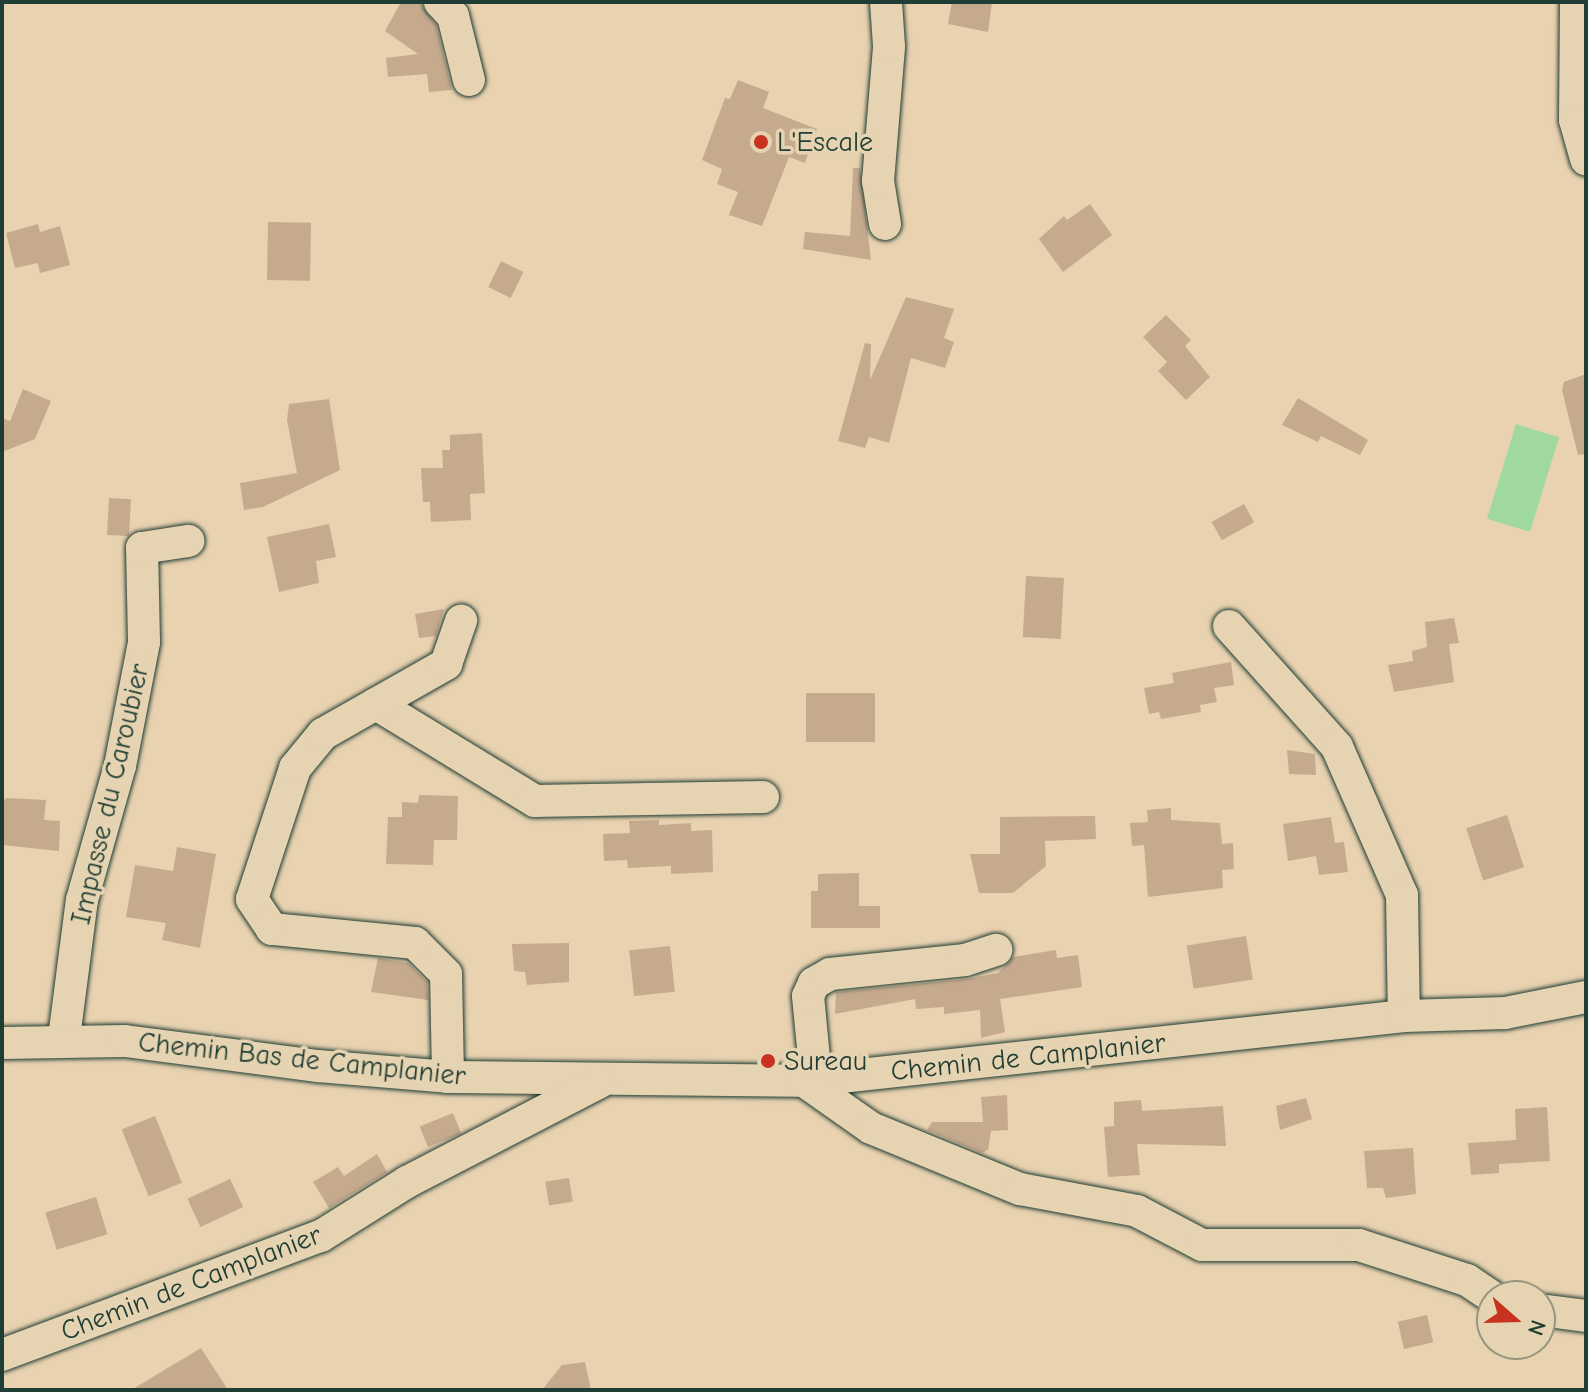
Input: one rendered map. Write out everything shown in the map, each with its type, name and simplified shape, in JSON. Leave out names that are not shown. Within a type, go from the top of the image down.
[{"type":"street","points":[[440,2],[453,16],[469,80]]},
{"type":"street","points":[[885,224],[878,181],[889,46],[886,2]]},
{"type":"street","points":[[1575,12],[1575,120],[1586,159]]},
{"type":"street","name":"Impasse du Caroubier","points":[[64,1038],[82,900],[120,766],[144,642],[142,548],[188,541]]},
{"type":"street","points":[[448,1077],[446,974],[415,943],[272,929],[252,899],[295,768],[323,734],[446,664],[461,621]]},
{"type":"street","points":[[1229,626],[1337,747],[1402,895],[1404,1016]]},
{"type":"street","points":[[376,704],[535,801],[763,797]]},
{"type":"street","points":[[996,950],[965,960],[830,974],[814,983],[808,996],[810,1080],[871,1128],[1020,1189],[1137,1211],[1202,1245],[1359,1245],[1467,1280],[1476,1286]]},
{"type":"street","name":"Chemin de Camplanier","points":[[2,1355],[321,1236],[407,1182],[603,1080],[810,1080],[1404,1016],[1532,1010],[1586,997]]},
{"type":"street","points":[[1532,1010],[1586,1023]]},
{"type":"street","name":"Chemin Bas de Camplanier","points":[[2,1043],[64,1038],[448,1077],[603,1080]]},
{"type":"street","points":[[1556,1312],[1586,1316]]},
{"type":"green space","points":[[1516,424],[1559,437],[1530,532],[1487,519]]},
{"type":"building","points":[[401,2],[421,4],[436,25],[452,90],[429,92],[427,74],[388,77],[386,58],[418,54],[385,31]]},
{"type":"building","points":[[952,2],[992,2],[988,32],[948,24]]},
{"type":"building","name":"L'Escale","points":[[738,80],[769,92],[763,108],[817,129],[805,163],[789,157],[762,226],[729,215],[738,192],[717,184],[722,169],[702,160],[725,98],[730,99]]},
{"type":"building","points":[[853,168],[860,168],[871,260],[803,249],[805,232],[850,236]]},
{"type":"building","points":[[1090,204],[1112,235],[1063,272],[1039,239],[1064,216],[1067,220]]},
{"type":"building","points":[[268,222],[311,223],[310,281],[267,280]]},
{"type":"building","points":[[38,224],[40,232],[60,226],[70,265],[40,273],[38,263],[15,268],[6,233]]},
{"type":"building","points":[[501,261],[523,272],[511,298],[488,287]]},
{"type":"building","points":[[906,297],[954,309],[944,338],[954,342],[945,368],[911,358],[889,443],[869,437],[865,448],[838,441],[865,343],[871,344],[870,380]]},
{"type":"building","points":[[1166,315],[1191,340],[1185,346],[1210,377],[1186,400],[1158,371],[1167,362],[1143,337]]},
{"type":"building","points":[[1586,374],[1586,454],[1578,455],[1562,390],[1564,382]]},
{"type":"building","points":[[23,389],[51,401],[35,439],[2,452],[2,418],[10,421]]},
{"type":"building","points":[[1298,398],[1368,440],[1360,455],[1321,436],[1318,442],[1282,425]]},
{"type":"building","points":[[329,399],[340,470],[263,507],[244,510],[240,483],[297,473],[287,420],[289,404]]},
{"type":"building","points":[[482,433],[485,493],[470,494],[471,520],[431,522],[430,502],[423,502],[421,468],[443,468],[442,450],[450,450],[450,435]]},
{"type":"building","points":[[109,498],[131,499],[129,536],[107,535]]},
{"type":"building","points":[[1244,504],[1254,522],[1222,540],[1212,522]]},
{"type":"building","points":[[329,524],[336,557],[316,561],[319,583],[279,592],[267,537]]},
{"type":"building","points":[[1026,576],[1064,578],[1061,639],[1023,637]]},
{"type":"building","points":[[444,609],[436,636],[419,638],[415,614]]},
{"type":"building","points":[[1454,618],[1459,643],[1449,644],[1454,682],[1394,692],[1388,665],[1413,661],[1412,651],[1427,647],[1425,622]]},
{"type":"building","points":[[1231,662],[1234,685],[1214,688],[1217,702],[1200,705],[1201,712],[1161,719],[1159,712],[1149,714],[1144,688],[1174,683],[1172,673]]},
{"type":"building","points":[[806,693],[875,693],[875,742],[806,742]]},
{"type":"building","points":[[1287,750],[1315,754],[1316,775],[1289,774]]},
{"type":"building","points":[[419,795],[458,796],[457,840],[434,840],[433,865],[386,864],[388,817],[402,817],[402,802],[418,803]]},
{"type":"building","points":[[7,798],[46,800],[44,820],[60,821],[59,851],[2,845],[2,801]]},
{"type":"building","points":[[1171,808],[1171,820],[1220,823],[1222,844],[1233,843],[1234,869],[1222,870],[1223,888],[1148,897],[1144,845],[1132,846],[1130,823],[1148,822],[1147,810]]},
{"type":"building","points":[[1507,815],[1524,867],[1483,881],[1466,828]]},
{"type":"building","points":[[1095,816],[1096,839],[1045,841],[1046,866],[1013,893],[979,893],[970,854],[1000,854],[1000,817]]},
{"type":"building","points":[[1331,817],[1335,843],[1344,842],[1348,872],[1319,875],[1316,856],[1288,861],[1283,824]]},
{"type":"building","points":[[659,820],[659,825],[691,823],[691,831],[712,830],[713,872],[671,874],[671,866],[628,868],[627,860],[604,861],[603,834],[630,833],[629,821]]},
{"type":"building","points":[[177,847],[216,854],[200,948],[162,940],[166,923],[126,917],[135,865],[173,871]]},
{"type":"building","points":[[859,873],[859,906],[880,906],[880,928],[811,928],[811,891],[818,891],[818,874]]},
{"type":"building","points":[[1246,936],[1253,979],[1194,989],[1187,945]]},
{"type":"building","points":[[569,943],[569,982],[527,985],[525,972],[514,971],[512,944]]},
{"type":"building","points":[[670,946],[675,992],[634,996],[629,950]]},
{"type":"building","points":[[1056,950],[1057,958],[1078,955],[1082,987],[1000,999],[1005,1032],[981,1038],[980,1010],[944,1014],[944,1007],[916,1009],[915,999],[835,1014],[836,992],[967,979],[998,973],[1013,957]]},
{"type":"building","points":[[378,958],[408,963],[427,982],[428,1000],[371,992]]},
{"type":"building","points":[[1007,1095],[1008,1130],[991,1131],[988,1150],[982,1153],[927,1130],[932,1122],[983,1122],[981,1097]]},
{"type":"building","points":[[1306,1098],[1312,1119],[1280,1130],[1276,1106]]},
{"type":"building","points":[[1141,1100],[1142,1111],[1223,1106],[1226,1146],[1137,1144],[1140,1175],[1108,1177],[1104,1127],[1114,1126],[1114,1102]]},
{"type":"building","points":[[1547,1107],[1550,1161],[1499,1164],[1499,1173],[1471,1175],[1468,1143],[1516,1140],[1515,1109]]},
{"type":"building","points":[[453,1113],[461,1133],[428,1147],[420,1126]]},
{"type":"building","points":[[155,1116],[182,1183],[149,1196],[122,1129]]},
{"type":"building","points":[[1413,1148],[1416,1194],[1386,1198],[1383,1188],[1367,1188],[1364,1151]]},
{"type":"building","points":[[377,1154],[387,1172],[329,1208],[313,1182],[338,1167],[344,1176]]},
{"type":"building","points":[[569,1178],[573,1202],[549,1205],[545,1182]]},
{"type":"building","points":[[230,1179],[243,1207],[201,1227],[187,1199]]},
{"type":"building","points":[[96,1197],[107,1234],[57,1250],[45,1212]]},
{"type":"building","points":[[1427,1315],[1433,1342],[1404,1349],[1398,1322]]},
{"type":"building","points":[[201,1348],[228,1390],[131,1390]]},
{"type":"building","points":[[585,1362],[591,1390],[542,1390],[562,1365]]},
{"type":"place","name":"L'Escale","points":[[761,142]]},
{"type":"place","name":"Sureau","points":[[768,1061]]}]
